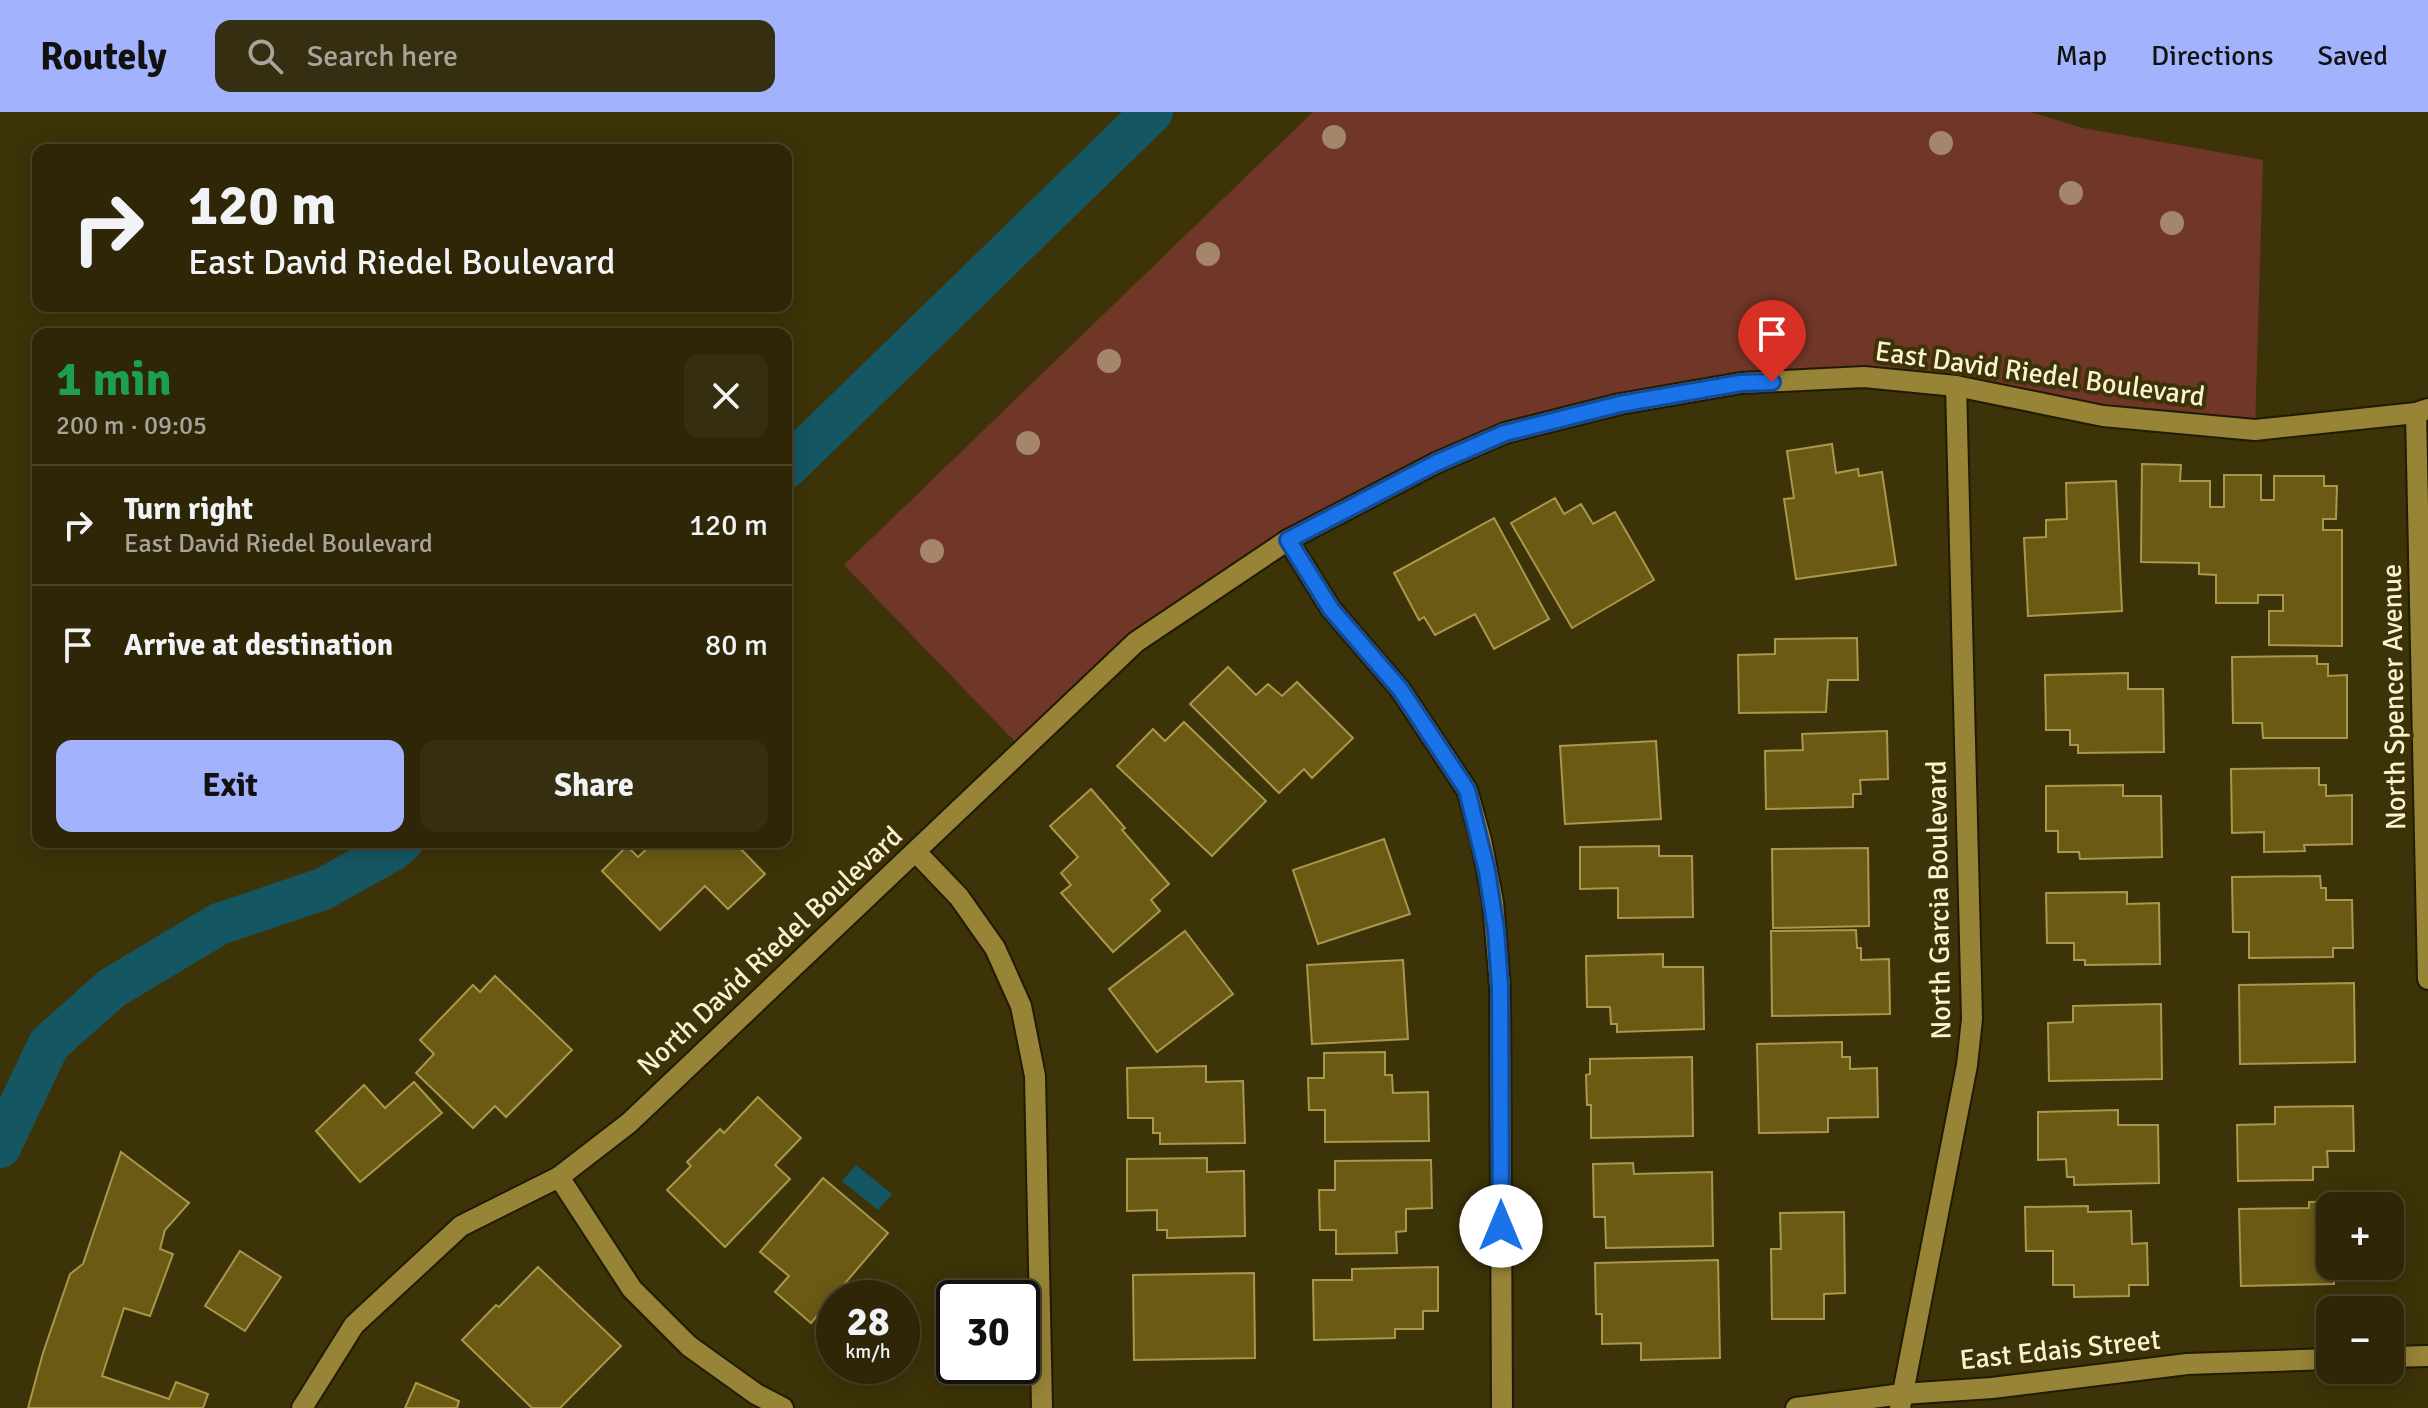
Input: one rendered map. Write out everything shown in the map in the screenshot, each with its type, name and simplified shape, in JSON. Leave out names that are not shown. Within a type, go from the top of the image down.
[{"type":"street","name":"East David Riedel Boulevard","points":[[1288,540],[1436,463],[1505,433],[1620,404],[1741,383],[1864,377],[1956,386],[2103,416],[2255,430],[2422,411]]},
{"type":"street","name":"North Garcia Boulevard","points":[[1901,1401],[1967,1065],[1972,1019],[1956,386]]},
{"type":"street","name":"North Spencer Avenue","points":[[2422,411],[2428,979]]},
{"type":"street","name":"North David Riedel Boulevard","points":[[302,1408],[354,1325],[461,1226],[559,1177],[629,1123],[1136,642],[1288,540]]},
{"type":"street","points":[[1288,540],[1331,609],[1400,689],[1467,790],[1481,840],[1493,902],[1500,987],[1502,1408]]},
{"type":"street","points":[[916,852],[959,897],[995,948],[1021,1006],[1035,1076],[1042,1408]]},
{"type":"street","points":[[559,1177],[632,1289],[689,1346],[756,1394],[783,1408]]},
{"type":"street","points":[[2404,1357],[2428,1356]]},
{"type":"street","name":"East Edais Street","points":[[1796,1408],[1901,1401],[2187,1364],[2316,1359]]},
{"type":"shaded area","points":[[1313,112],[2030,112],[2083,128],[2263,160],[2255,430],[1864,377],[1620,404],[1435,463],[1136,642],[1023,750],[844,565]]},
{"type":"water","points":[[856,1165],[892,1194],[878,1210],[842,1181]]},
{"type":"building","points":[[1832,444],[1836,473],[1858,469],[1859,476],[1882,472],[1896,565],[1796,579],[1784,499],[1794,498],[1787,451]]},
{"type":"building","points":[[2142,464],[2181,465],[2180,481],[2210,481],[2210,507],[2224,507],[2224,475],[2261,475],[2261,500],[2274,500],[2274,476],[2324,476],[2324,486],[2337,486],[2336,519],[2323,519],[2323,530],[2342,530],[2342,646],[2269,645],[2269,611],[2283,611],[2283,595],[2258,595],[2258,603],[2216,603],[2216,575],[2199,574],[2199,563],[2141,562]]},
{"type":"building","points":[[2116,481],[2122,611],[2028,616],[2024,538],[2046,537],[2046,520],[2067,519],[2066,483]]},
{"type":"building","points":[[1555,498],[1564,514],[1581,504],[1593,524],[1615,512],[1654,580],[1572,628],[1511,523]]},
{"type":"building","points":[[1494,518],[1549,619],[1494,649],[1475,614],[1435,635],[1424,617],[1419,620],[1394,573]]},
{"type":"building","points":[[1857,638],[1858,680],[1828,680],[1826,712],[1739,713],[1738,655],[1775,654],[1775,639]]},
{"type":"building","points":[[2317,656],[2317,664],[2328,664],[2328,676],[2347,675],[2347,738],[2263,738],[2262,723],[2233,723],[2232,657]]},
{"type":"building","points":[[1228,667],[1256,695],[1268,684],[1282,696],[1297,682],[1353,738],[1312,778],[1304,769],[1279,793],[1190,704]]},
{"type":"building","points":[[2128,673],[2128,689],[2163,689],[2164,752],[2078,753],[2078,745],[2070,745],[2070,730],[2046,730],[2045,675]]},
{"type":"building","points":[[1184,722],[1266,801],[1212,856],[1117,766],[1153,729],[1165,741]]},
{"type":"building","points":[[1887,731],[1888,779],[1860,780],[1861,794],[1853,794],[1853,807],[1766,809],[1765,751],[1803,750],[1802,734]]},
{"type":"building","points":[[1656,741],[1661,819],[1565,824],[1560,746]]},
{"type":"building","points":[[2319,768],[2319,785],[2326,785],[2326,796],[2352,795],[2352,844],[2304,845],[2305,851],[2264,852],[2264,832],[2232,833],[2231,769]]},
{"type":"building","points":[[2123,785],[2123,796],[2161,796],[2162,857],[2080,859],[2079,852],[2058,852],[2058,831],[2046,831],[2046,786]]},
{"type":"building","points":[[1091,789],[1169,884],[1151,900],[1160,911],[1113,952],[1061,893],[1071,885],[1061,873],[1078,857],[1050,826]]},
{"type":"building","points":[[1384,839],[1410,914],[1318,944],[1293,870]]},
{"type":"building","points":[[1659,846],[1659,856],[1692,856],[1693,917],[1618,918],[1618,888],[1580,889],[1580,847]]},
{"type":"building","points":[[625,848],[638,857],[648,848],[740,848],[765,874],[728,909],[705,886],[660,930],[602,871]]},
{"type":"building","points":[[1868,848],[1869,926],[1773,928],[1772,849]]},
{"type":"building","points":[[2320,876],[2321,888],[2326,888],[2326,900],[2352,900],[2353,948],[2333,948],[2333,957],[2249,958],[2249,932],[2233,932],[2232,877]]},
{"type":"building","points":[[2127,892],[2127,904],[2159,903],[2160,964],[2085,965],[2085,960],[2074,960],[2074,943],[2047,943],[2046,893]]},
{"type":"building","points":[[1856,930],[1861,960],[1889,959],[1890,1014],[1772,1016],[1771,931]]},
{"type":"building","points":[[1185,931],[1233,994],[1157,1052],[1109,989]]},
{"type":"building","points":[[1663,954],[1663,967],[1703,967],[1704,1029],[1617,1032],[1617,1024],[1611,1024],[1610,1007],[1587,1007],[1586,956]]},
{"type":"building","points":[[1403,960],[1408,1039],[1312,1044],[1307,965]]},
{"type":"building","points":[[495,976],[572,1050],[506,1117],[495,1106],[473,1128],[416,1073],[434,1054],[420,1040],[473,985],[480,992]]},
{"type":"building","points":[[2354,983],[2355,1062],[2240,1064],[2239,985]]},
{"type":"building","points":[[2161,1004],[2162,1079],[2049,1081],[2048,1023],[2073,1022],[2073,1006]]},
{"type":"building","points":[[1842,1042],[1842,1057],[1850,1057],[1850,1069],[1877,1068],[1878,1117],[1828,1118],[1828,1132],[1759,1133],[1757,1044]]},
{"type":"building","points":[[1385,1052],[1385,1075],[1392,1075],[1393,1093],[1428,1092],[1429,1141],[1325,1142],[1325,1110],[1309,1110],[1308,1078],[1324,1078],[1324,1053]]},
{"type":"building","points":[[1692,1057],[1693,1136],[1591,1138],[1591,1105],[1587,1105],[1586,1075],[1590,1074],[1590,1059]]},
{"type":"building","points":[[1206,1066],[1206,1082],[1243,1081],[1245,1143],[1160,1144],[1160,1133],[1153,1133],[1153,1118],[1128,1118],[1127,1068]]},
{"type":"building","points":[[414,1082],[442,1113],[360,1182],[316,1131],[364,1085],[385,1108]]},
{"type":"building","points":[[758,1097],[801,1138],[775,1165],[790,1179],[725,1247],[667,1190],[691,1166],[687,1162],[720,1129],[724,1133]]},
{"type":"building","points":[[2353,1106],[2354,1151],[2327,1151],[2328,1167],[2313,1167],[2313,1180],[2238,1181],[2237,1125],[2275,1124],[2275,1107]]},
{"type":"building","points":[[2118,1110],[2118,1125],[2158,1125],[2159,1183],[2074,1185],[2074,1177],[2067,1177],[2066,1159],[2038,1160],[2038,1112]]},
{"type":"building","points":[[121,1152],[189,1203],[165,1230],[160,1249],[173,1254],[150,1316],[124,1308],[102,1376],[169,1399],[176,1382],[208,1394],[203,1408],[28,1408],[70,1274],[83,1264]]},
{"type":"building","points":[[1207,1158],[1207,1172],[1244,1171],[1245,1236],[1167,1238],[1167,1230],[1157,1230],[1157,1210],[1127,1211],[1127,1159]]},
{"type":"building","points":[[1431,1160],[1432,1208],[1406,1209],[1406,1231],[1396,1232],[1397,1253],[1336,1254],[1336,1230],[1320,1230],[1319,1190],[1335,1190],[1335,1161]]},
{"type":"building","points":[[1633,1163],[1634,1174],[1712,1172],[1713,1246],[1606,1248],[1605,1217],[1594,1217],[1593,1164]]},
{"type":"building","points":[[823,1178],[888,1233],[848,1280],[816,1280],[816,1317],[811,1323],[775,1292],[789,1276],[760,1252]]},
{"type":"building","points":[[2309,1202],[2316,1202],[2316,1280],[2334,1280],[2334,1284],[2241,1286],[2239,1209],[2309,1208]]},
{"type":"building","points":[[2088,1206],[2088,1212],[2131,1211],[2132,1244],[2147,1243],[2148,1285],[2129,1285],[2129,1296],[2074,1297],[2074,1285],[2053,1285],[2053,1251],[2026,1251],[2025,1207]]},
{"type":"building","points":[[1844,1212],[1845,1293],[1824,1294],[1824,1319],[1772,1319],[1771,1249],[1781,1249],[1780,1213]]},
{"type":"building","points":[[240,1251],[281,1277],[245,1331],[205,1306]]},
{"type":"building","points":[[1718,1260],[1720,1358],[1641,1360],[1641,1343],[1602,1344],[1602,1314],[1596,1314],[1595,1263]]},
{"type":"building","points":[[538,1267],[621,1346],[560,1408],[532,1408],[462,1340]]},
{"type":"building","points":[[1438,1267],[1438,1311],[1423,1311],[1423,1329],[1395,1329],[1395,1338],[1314,1340],[1313,1280],[1352,1280],[1352,1269]]},
{"type":"building","points":[[1254,1273],[1255,1358],[1134,1360],[1133,1275]]},
{"type":"building","points":[[416,1383],[459,1401],[457,1408],[405,1408]]},
{"type":"waterway","points":[[792,462],[1152,112]]},
{"type":"waterway","points":[[0,1147],[49,1044],[112,988],[219,924],[323,889],[395,848]]},
{"type":"route","points":[[1501,1226],[1500,987],[1496,930],[1481,840],[1467,790],[1400,689],[1331,609],[1288,540],[1436,463],[1505,433],[1620,404],[1741,383],[1772,382]]}]
